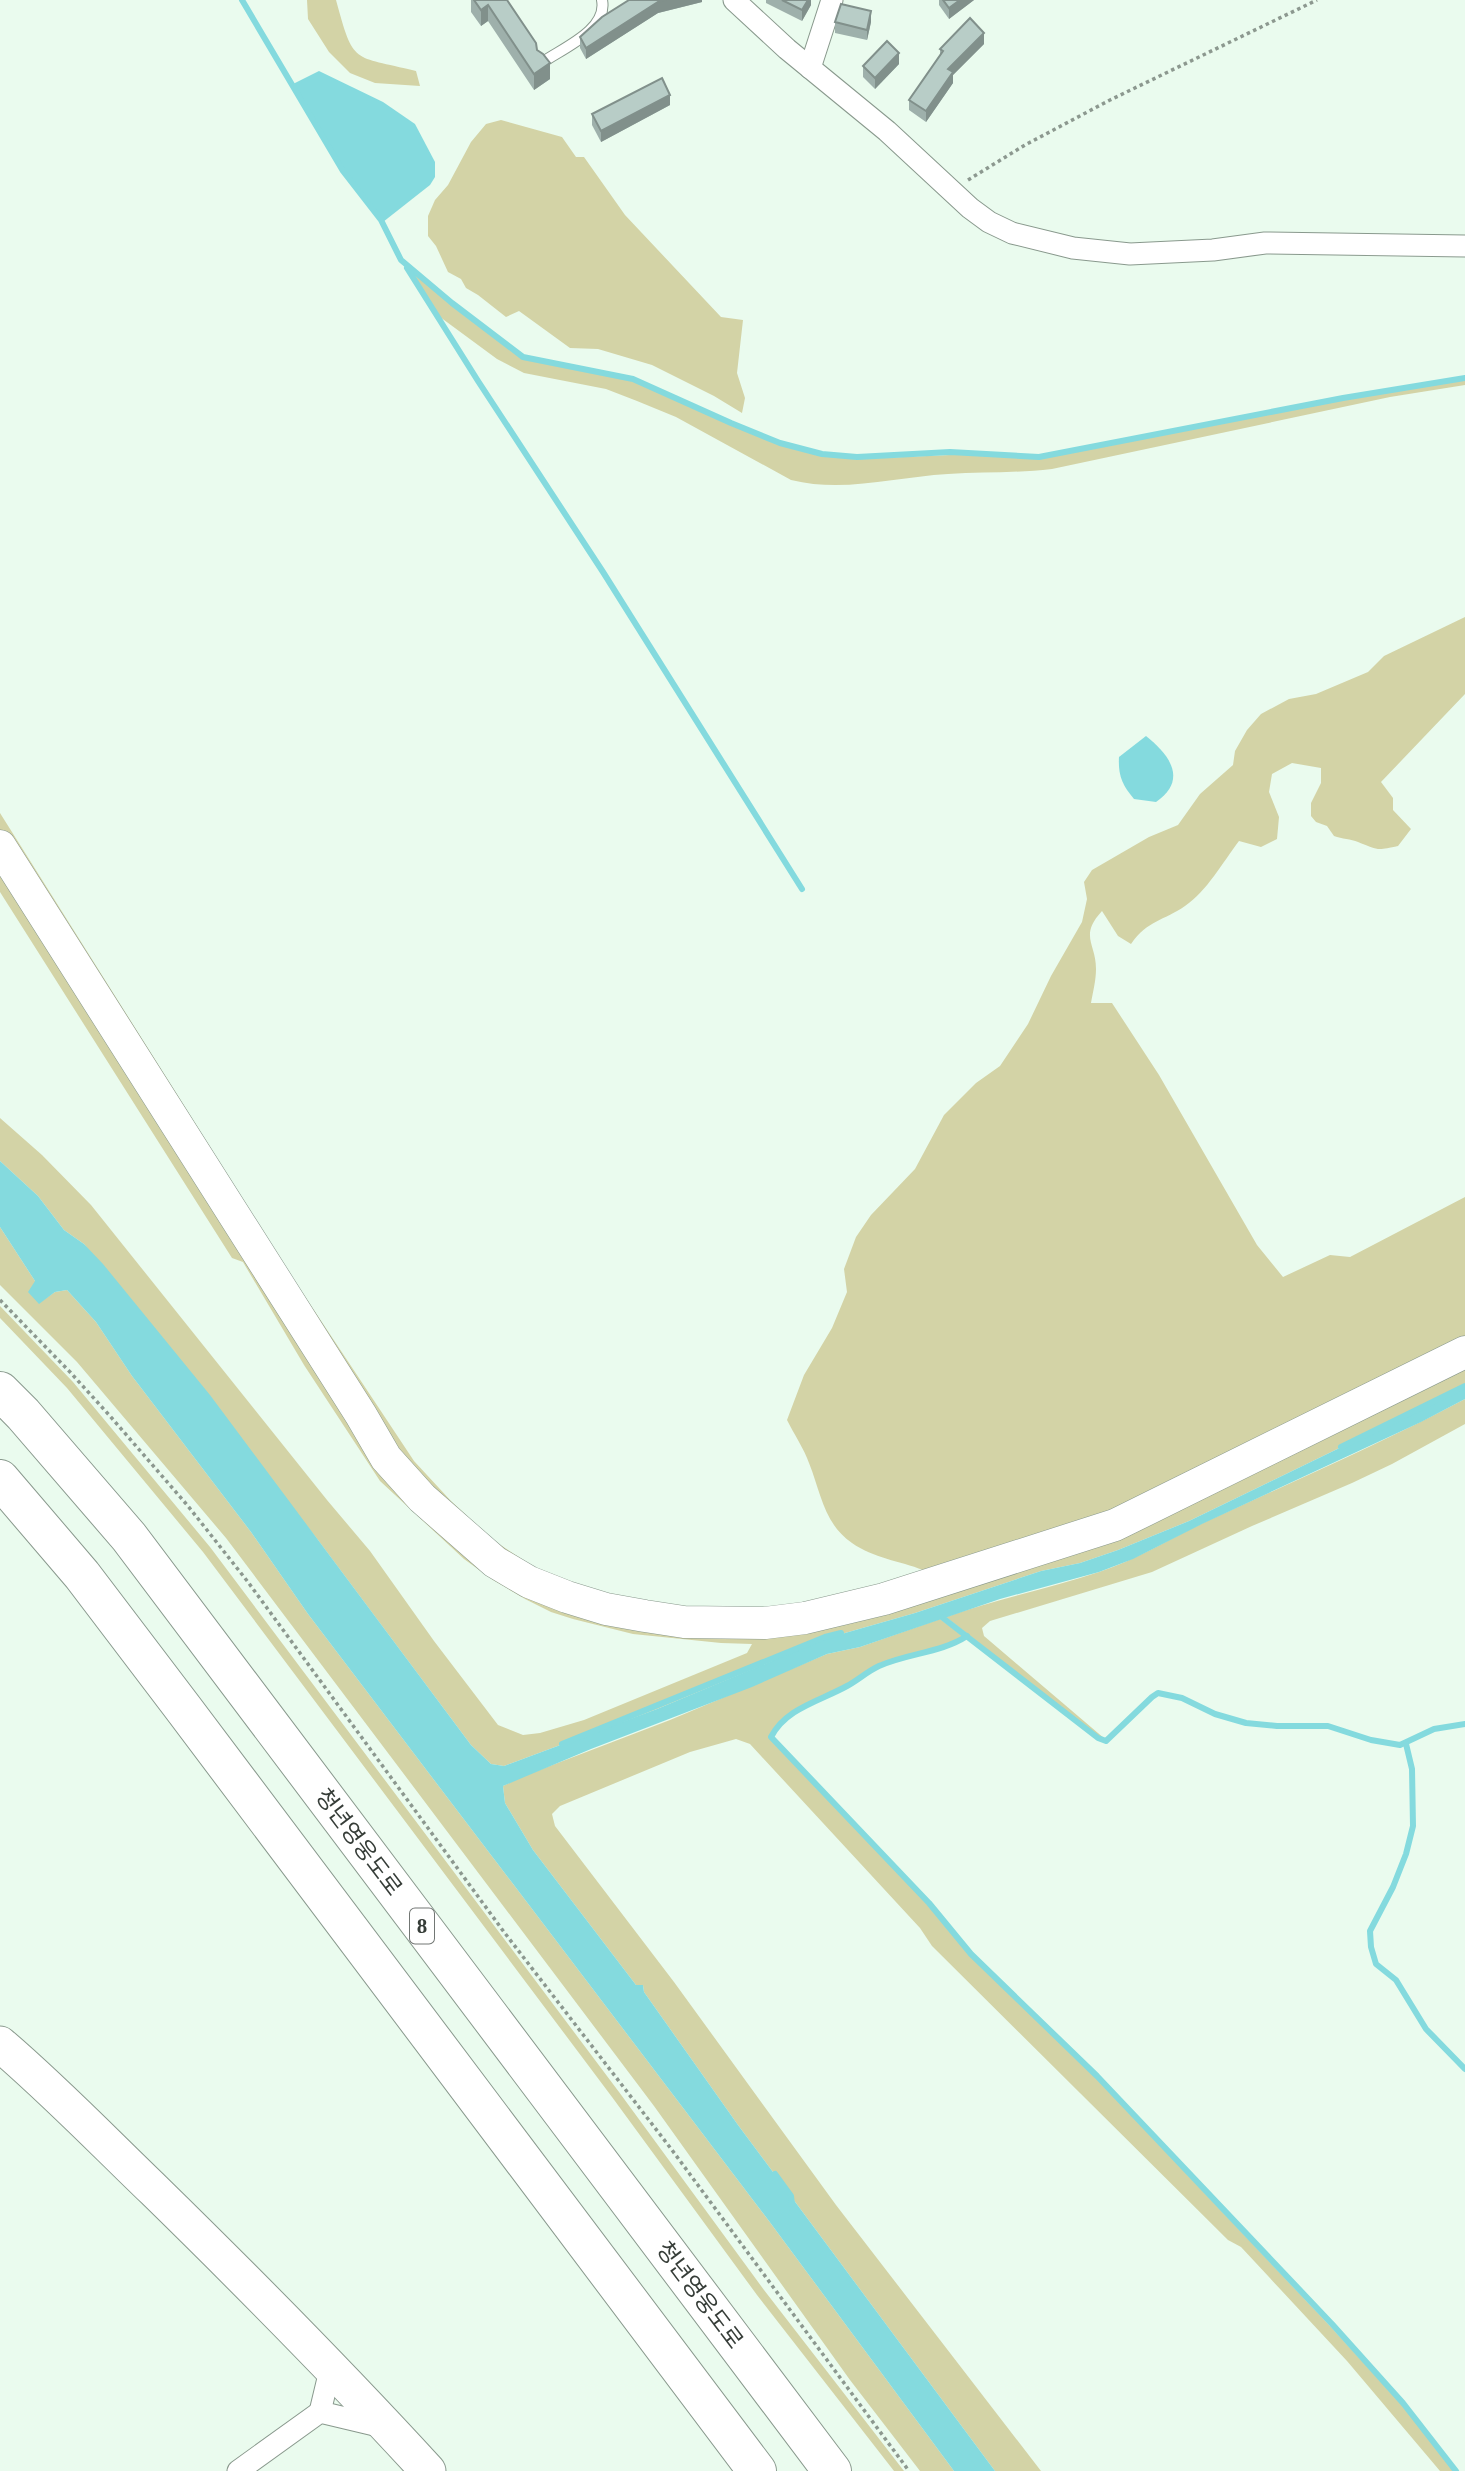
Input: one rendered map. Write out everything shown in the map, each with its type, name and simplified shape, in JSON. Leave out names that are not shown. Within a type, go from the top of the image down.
[{"type":"highway","name":"청년영웅도로","points":[[0,1391],[129,1537],[832,2471]]},
{"type":"highway","points":[[0,1479],[82,1575],[124,1630],[757,2471]]},
{"type":"main road","points":[[0,2044],[60,2098],[331,2366],[428,2471]]},
{"type":"street","points":[[734,0],[787,49],[887,131],[970,208],[989,222],[1012,233],[1073,248],[1116,253],[1159,253],[1265,243],[1465,246]]},
{"type":"street","points":[[810,68],[832,0]]},
{"type":"street","points":[[0,846],[386,1458],[422,1498],[495,1562],[529,1582],[567,1597],[606,1609],[684,1622],[765,1623],[842,1611],[1066,1543],[1115,1525],[1465,1352]]},
{"type":"street","points":[[238,2471],[320,2412],[331,2366]]},
{"type":"street","points":[[320,2412],[388,2428]]},
{"type":"lane","points":[[543,62],[599,21],[602,0]]},
{"type":"path","points":[[951,189],[1080,116],[1185,62],[1317,0]]},
{"type":"path","points":[[0,1300],[86,1390],[188,1506],[248,1582],[488,1910],[672,2150],[909,2471]]},
{"type":"green space","points":[[307,0],[336,0],[352,47],[367,59],[416,71],[420,86],[375,83],[350,73],[329,52],[308,19]]},
{"type":"green space","points":[[501,120],[562,137],[576,157],[584,157],[625,215],[721,317],[743,320],[737,373],[745,398],[742,413],[652,365],[598,349],[570,348],[519,311],[506,317],[466,288],[461,279],[448,272],[436,246],[428,236],[428,216],[471,142],[486,124]]},
{"type":"green space","points":[[409,269],[522,359],[633,380],[730,425],[779,444],[821,455],[857,459],[973,454],[1039,459],[1343,400],[1465,380],[1465,385],[1390,397],[1052,469],[948,474],[850,485],[811,484],[791,480],[676,417],[637,401],[606,389],[524,373],[497,359],[440,317]]},
{"type":"green space","points":[[1465,617],[1465,694],[1381,782],[1393,798],[1393,810],[1411,829],[1398,846],[1374,848],[1334,836],[1327,826],[1316,822],[1311,816],[1311,803],[1321,783],[1321,768],[1292,763],[1272,774],[1269,792],[1279,817],[1277,839],[1261,847],[1239,841],[1193,900],[1150,925],[1131,944],[1118,936],[1102,911],[1091,927],[1090,940],[1096,969],[1091,1003],[1112,1003],[1159,1075],[1257,1245],[1283,1277],[1330,1255],[1350,1257],[1465,1197],[1465,1345],[1156,1500],[789,1615],[618,1606],[502,1554],[408,1469],[0,832],[0,813],[288,1271],[414,1461],[451,1501],[493,1540],[534,1567],[588,1589],[670,1608],[777,1609],[859,1593],[923,1570],[869,1552],[852,1543],[835,1527],[820,1496],[807,1458],[787,1420],[804,1375],[832,1328],[847,1292],[844,1269],[856,1237],[871,1215],[915,1169],[944,1115],[976,1083],[1000,1066],[1028,1024],[1051,976],[1082,922],[1087,899],[1084,882],[1092,870],[1149,837],[1178,825],[1200,794],[1233,765],[1235,751],[1247,730],[1261,714],[1289,699],[1316,694],[1368,672],[1384,656]]},
{"type":"green space","points":[[0,867],[349,1422],[529,1596],[845,1624],[1465,1367],[1465,1387],[1189,1521],[1118,1550],[1080,1563],[1041,1571],[915,1613],[803,1645],[772,1661],[657,1709],[504,1766],[491,1764],[471,1745],[318,1540],[84,1244],[64,1230],[38,1196],[0,1161],[0,1118],[42,1155],[91,1205],[370,1551],[498,1725],[523,1735],[540,1733],[584,1720],[747,1653],[752,1644],[633,1634],[551,1612],[493,1580],[464,1559],[380,1481],[304,1365],[243,1262],[232,1258],[0,892]]},
{"type":"green space","points":[[0,1227],[35,1281],[39,1303],[55,1292],[67,1290],[96,1322],[132,1376],[251,1532],[308,1614],[769,2221],[954,2471],[920,2471],[850,2380],[654,2106],[226,1538],[77,1362],[0,1285]]},
{"type":"green space","points":[[0,1306],[73,1382],[210,1547],[619,2092],[764,2290],[904,2471],[894,2471],[757,2295],[612,2097],[203,1552],[67,1388],[0,1318]]},
{"type":"green space","points":[[1465,1399],[1465,1424],[1352,1483],[1152,1572],[990,1621],[982,1628],[984,1636],[1105,1739],[1098,1737],[946,1617],[1126,1562]]},
{"type":"green space","points":[[940,1619],[963,1636],[944,1645],[876,1665],[848,1684],[793,1711],[776,1726],[769,1737],[927,1904],[970,1956],[1095,2077],[1330,2326],[1402,2405],[1454,2471],[1440,2471],[1347,2361],[1241,2247],[1228,2240],[932,1946],[920,1928],[750,1744],[736,1739],[690,1752],[560,1806],[552,1814],[555,1826],[674,1982],[836,2205],[1041,2471],[995,2471],[738,2125],[644,1992],[643,1985],[636,1985],[533,1850],[505,1803],[503,1786],[521,1777],[670,1720],[827,1654],[860,1647]]},
{"type":"water","points":[[319,71],[383,102],[415,124],[435,162],[435,177],[430,185],[383,222],[344,170],[293,84]]},
{"type":"water","points":[[1146,736],[1162,751],[1172,768],[1171,785],[1166,794],[1156,802],[1134,799],[1124,784],[1119,769],[1119,757]]},
{"type":"water","points":[[0,1161],[38,1196],[64,1230],[84,1244],[103,1264],[210,1395],[471,1745],[491,1764],[504,1766],[657,1709],[772,1661],[803,1645],[915,1613],[1041,1571],[1080,1563],[1118,1550],[1189,1521],[1465,1387],[1465,1399],[1421,1422],[1133,1559],[1099,1572],[1000,1599],[860,1647],[827,1654],[752,1687],[503,1786],[505,1803],[533,1850],[636,1985],[643,1985],[644,1992],[738,2125],[995,2471],[954,2471],[769,2221],[308,1614],[251,1532],[132,1376],[96,1322],[67,1290],[55,1292],[39,1304],[28,1292],[35,1281],[0,1227]]},
{"type":"building","points":[[474,0],[507,0],[536,43],[537,50],[550,63],[534,74],[488,5],[481,10]]},
{"type":"building","points":[[629,0],[666,0],[658,2],[586,48],[580,37],[602,17]]},
{"type":"building","points":[[782,0],[808,0],[802,10]]},
{"type":"building","points":[[943,0],[960,0],[949,8]]},
{"type":"building","points":[[841,4],[871,11],[867,30],[835,22]]},
{"type":"building","points":[[970,18],[984,33],[948,69],[953,72],[926,111],[909,100],[943,51],[940,49]]},
{"type":"building","points":[[887,41],[899,53],[875,78],[863,66]]},
{"type":"building","points":[[662,78],[670,95],[601,131],[592,114]]},
{"type":"waterway","points":[[242,0],[343,171],[381,220],[401,260],[452,303],[523,357],[633,379],[780,443],[822,454],[857,457],[950,452],[1039,457],[1343,398],[1465,378]]},
{"type":"waterway","points":[[407,268],[603,572],[802,889]]},
{"type":"waterway","points":[[1341,1447],[1465,1386]]},
{"type":"waterway","points":[[943,1618],[1098,1738],[1106,1741],[1158,1693],[1182,1698],[1215,1714],[1246,1723],[1328,1726],[1371,1740],[1400,1745],[1434,1729],[1465,1724]]},
{"type":"waterway","points":[[562,1744],[825,1637],[841,1633]]},
{"type":"waterway","points":[[967,1636],[946,1646],[875,1668],[847,1686],[804,1706],[785,1719],[771,1737],[929,1903],[971,1954],[1097,2076],[1332,2324],[1403,2403],[1456,2471]]},
{"type":"waterway","points":[[1406,1744],[1412,1769],[1413,1826],[1393,1887],[1370,1931],[1371,1947],[1376,1964],[1396,1980],[1426,2029],[1465,2069]]},
{"type":"waterway","points":[[775,2174],[791,2196],[792,2204]]}]
